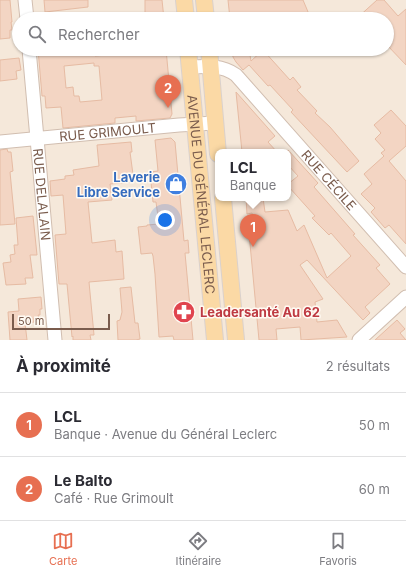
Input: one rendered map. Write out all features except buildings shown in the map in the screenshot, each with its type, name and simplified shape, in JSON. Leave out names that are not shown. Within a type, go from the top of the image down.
[{"type":"main road","points":[[184,0],[185,12]]},
{"type":"main road","points":[[204,0],[205,12]]},
{"type":"main road","name":"AVENUE DU GÉNÉRAL LECLERC","points":[[189,56],[215,340]]},
{"type":"main road","name":"AVENUE DU GÉNÉRAL LECLERC","points":[[210,56],[218,149]]},
{"type":"main road","name":"AVENUE DU GÉNÉRAL LECLERC","points":[[223,201],[236,340]]},
{"type":"street","points":[[25,0],[26,12]]},
{"type":"street","name":"RUE DELALAIN","points":[[30,56],[55,340]]},
{"type":"street","name":"RUE CÉCILE","points":[[190,67],[211,66],[225,69],[236,75],[406,267]]},
{"type":"street","name":"RUE GRIMOULT","points":[[0,142],[215,123]]},
{"type":"street","points":[[367,337],[406,297]]},
{"type":"shaded area","points":[[0,0],[406,0],[406,340],[0,340]]},
{"type":"place","name":"Le Balto","points":[[168,108]]},
{"type":"place","name":"Laverie Libre Service","points":[[176,184]]},
{"type":"place","name":"LCL","points":[[253,247]]},
{"type":"place","name":"Leadersanté Au 62","points":[[184,312]]}]
